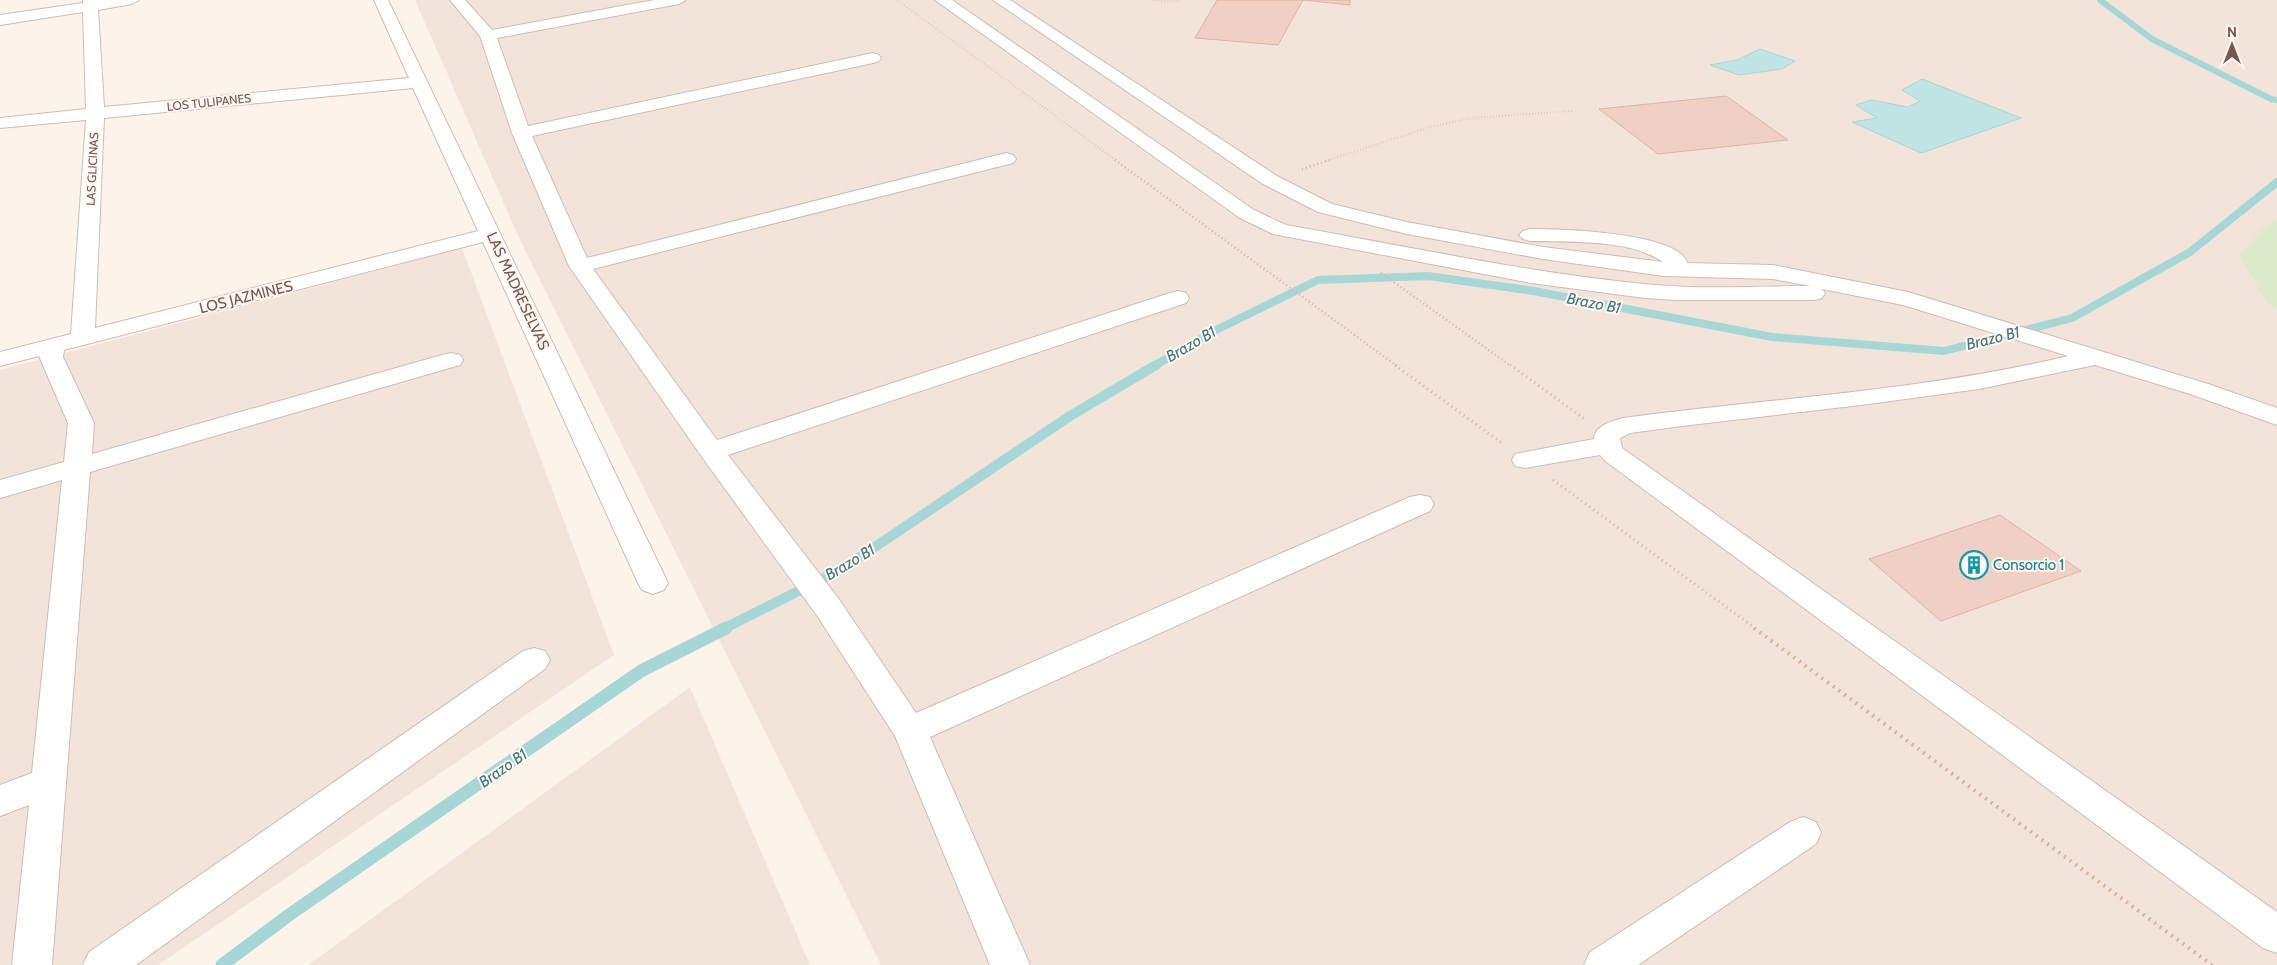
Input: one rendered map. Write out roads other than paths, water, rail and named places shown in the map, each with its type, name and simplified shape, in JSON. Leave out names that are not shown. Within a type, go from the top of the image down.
[{"type":"street","points":[[0,20],[90,3],[132,0]]},
{"type":"street","name":"LAS MADRESELVAS","points":[[381,0],[653,583]]},
{"type":"street","points":[[457,0],[488,34],[521,133],[580,266],[711,451],[826,606],[910,731],[1010,965]]},
{"type":"street","points":[[488,34],[679,0]]},
{"type":"street","points":[[1000,0],[1166,133],[1247,214],[1280,230],[1531,276],[1645,291],[1677,293],[1806,293],[1908,299]]},
{"type":"street","points":[[947,1],[1166,133],[1270,180],[1302,198],[1355,217],[1444,234],[1522,234],[1628,242],[1653,249],[1674,259],[1683,270]]},
{"type":"street","name":"LAS GLICINAS","points":[[84,339],[96,113],[90,3]]},
{"type":"street","points":[[521,133],[873,58]]},
{"type":"street","name":"LOS TULIPANES","points":[[0,123],[418,82]]},
{"type":"street","points":[[580,266],[1006,159]]},
{"type":"street","points":[[1297,232],[1355,217]]},
{"type":"street","name":"LOS JAZMINES","points":[[0,359],[491,234]]},
{"type":"street","points":[[1683,270],[1724,269],[1773,272],[1908,299],[2096,357],[2277,417]]},
{"type":"street","points":[[1677,293],[1683,270]]},
{"type":"street","points":[[711,451],[1178,298]]},
{"type":"street","points":[[32,965],[47,782],[81,423],[50,357],[52,346]]},
{"type":"street","points":[[1525,460],[1607,440],[1622,426],[1932,388],[2051,369],[2096,357]]},
{"type":"street","points":[[0,489],[451,360]]},
{"type":"street","points":[[1607,440],[1613,454],[2277,935]]},
{"type":"street","points":[[910,731],[1420,504]]},
{"type":"street","points":[[104,965],[534,660]]},
{"type":"street","points":[[0,801],[47,782]]},
{"type":"street","points":[[1604,965],[1803,833]]},
{"type":"water","points":[[1760,49],[1795,61],[1782,69],[1739,75],[1710,65],[1737,60]]},
{"type":"water","points":[[1922,79],[2021,118],[1921,153],[1852,122],[1877,118],[1856,105],[1871,100],[1908,107],[1920,101],[1902,90]]},
{"type":"waterway","points":[[2100,0],[2152,39],[2271,99],[2277,100]]},
{"type":"waterway","name":"Brazo B1","points":[[1154,366],[1216,330],[1318,280],[1428,276],[1534,291],[1772,337],[1944,351],[2072,318],[2190,252],[2277,182]]},
{"type":"waterway","name":"Brazo B1","points":[[723,629],[842,569],[1070,416],[1156,365]]},
{"type":"waterway","name":"Brazo B1","points":[[222,965],[289,915],[641,671],[726,628]]},
{"type":"place","name":"Consorcio 1","points":[[1974,565]]}]
